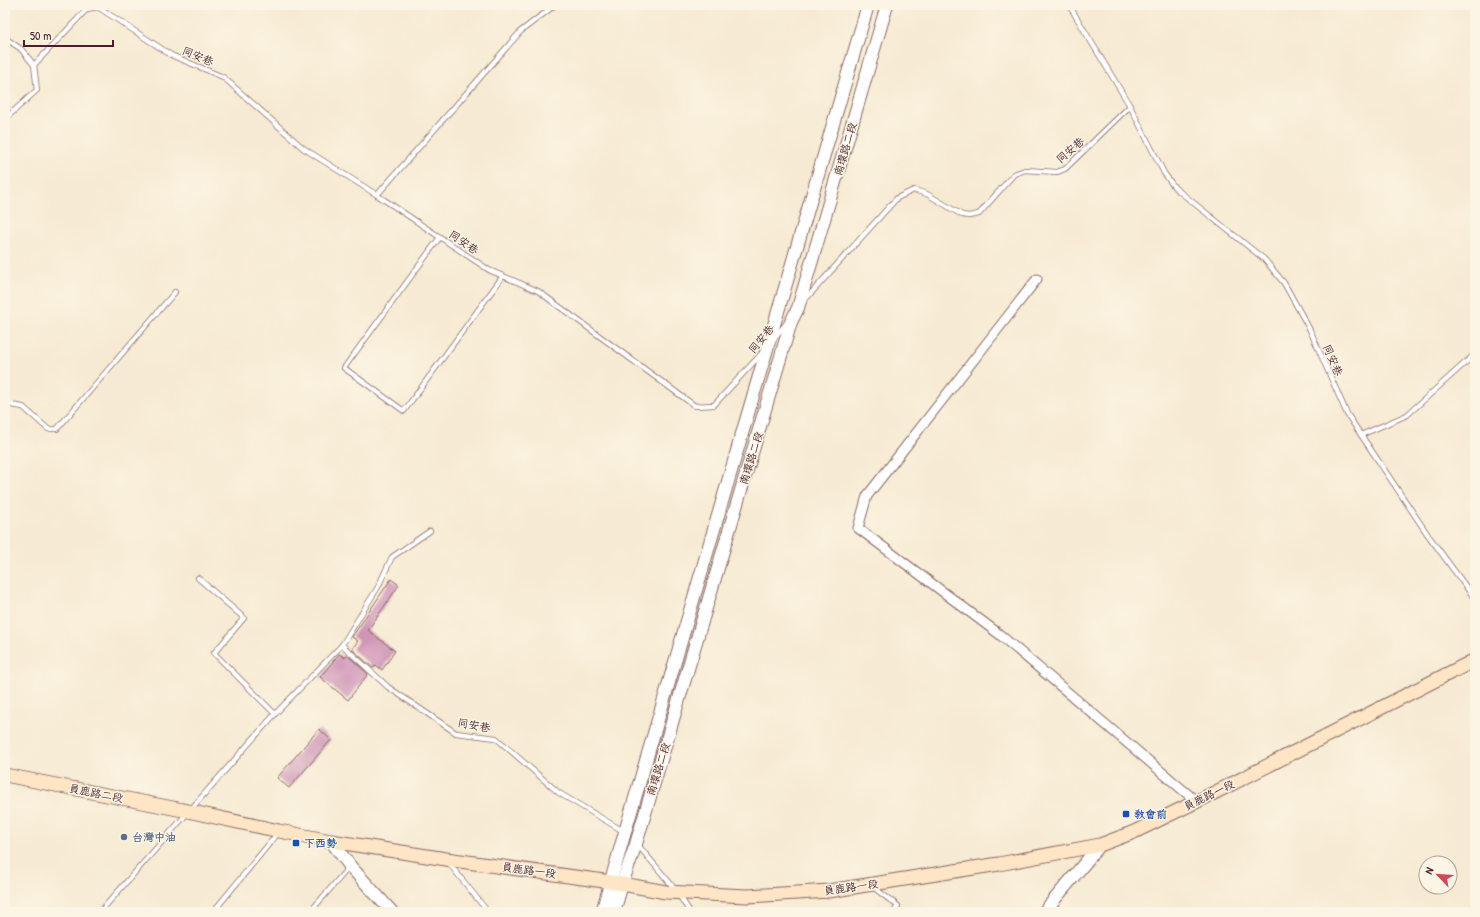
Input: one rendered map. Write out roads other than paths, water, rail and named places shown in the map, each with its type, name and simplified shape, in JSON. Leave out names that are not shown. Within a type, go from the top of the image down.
[{"type":"main road","name":"員鹿路一段","points":[[188,811],[279,831],[330,840],[446,859],[678,893],[747,896],[828,891],[999,864],[1100,845],[1134,832],[1197,802],[1475,660]]},
{"type":"main road","name":"員鹿路二段","points":[[5,774],[188,811]]},
{"type":"street","name":"南環路二段","points":[[614,912],[625,832],[868,5]]},
{"type":"street","name":"南環路二段","points":[[602,912],[636,844],[789,329],[798,308],[887,5]]},
{"type":"street","points":[[1037,278],[867,496],[858,528],[999,634],[1197,802]]},
{"type":"street","points":[[330,840],[350,866],[392,912]]},
{"type":"street","points":[[1044,912],[1100,845]]},
{"type":"lane","points":[[377,195],[521,31],[555,5]]},
{"type":"lane","name":"同安巷","points":[[1069,5],[1130,106],[1164,173],[1175,188],[1264,259],[1284,283],[1310,330],[1347,414],[1428,535],[1475,599]]},
{"type":"lane","name":"同安巷","points":[[34,65],[87,9],[98,6],[171,55],[223,76],[303,148],[377,195],[489,270],[538,291],[694,406],[714,405],[768,346],[798,308],[897,198],[914,190],[927,194],[962,215],[970,216],[979,214],[1014,174],[1025,170],[1057,172],[1065,170],[1130,106]]},
{"type":"lane","points":[[5,38],[21,49],[34,65],[37,90],[5,119]]},
{"type":"lane","points":[[440,237],[344,368],[404,412],[503,276]]},
{"type":"lane","points":[[5,404],[23,407],[48,429],[57,429],[175,292]]},
{"type":"lane","points":[[1361,435],[1407,415],[1475,354]]},
{"type":"lane","points":[[100,912],[275,714],[342,644],[378,587],[392,557],[430,531]]},
{"type":"lane","points":[[198,578],[244,618],[214,653],[275,714]]},
{"type":"lane","name":"同安巷","points":[[342,644],[388,687],[456,733],[496,738],[559,793],[625,832]]},
{"type":"lane","points":[[213,912],[279,831]]},
{"type":"lane","points":[[636,844],[678,893],[690,912]]},
{"type":"lane","points":[[446,859],[488,912]]},
{"type":"lane","points":[[310,912],[350,866]]},
{"type":"lane","points":[[870,884],[898,906],[894,912]]},
{"type":"place","name":"教會前","points":[[1126,814]]},
{"type":"place","name":"台灣中油","points":[[124,837]]},
{"type":"place","name":"下西勢","points":[[296,843]]}]
